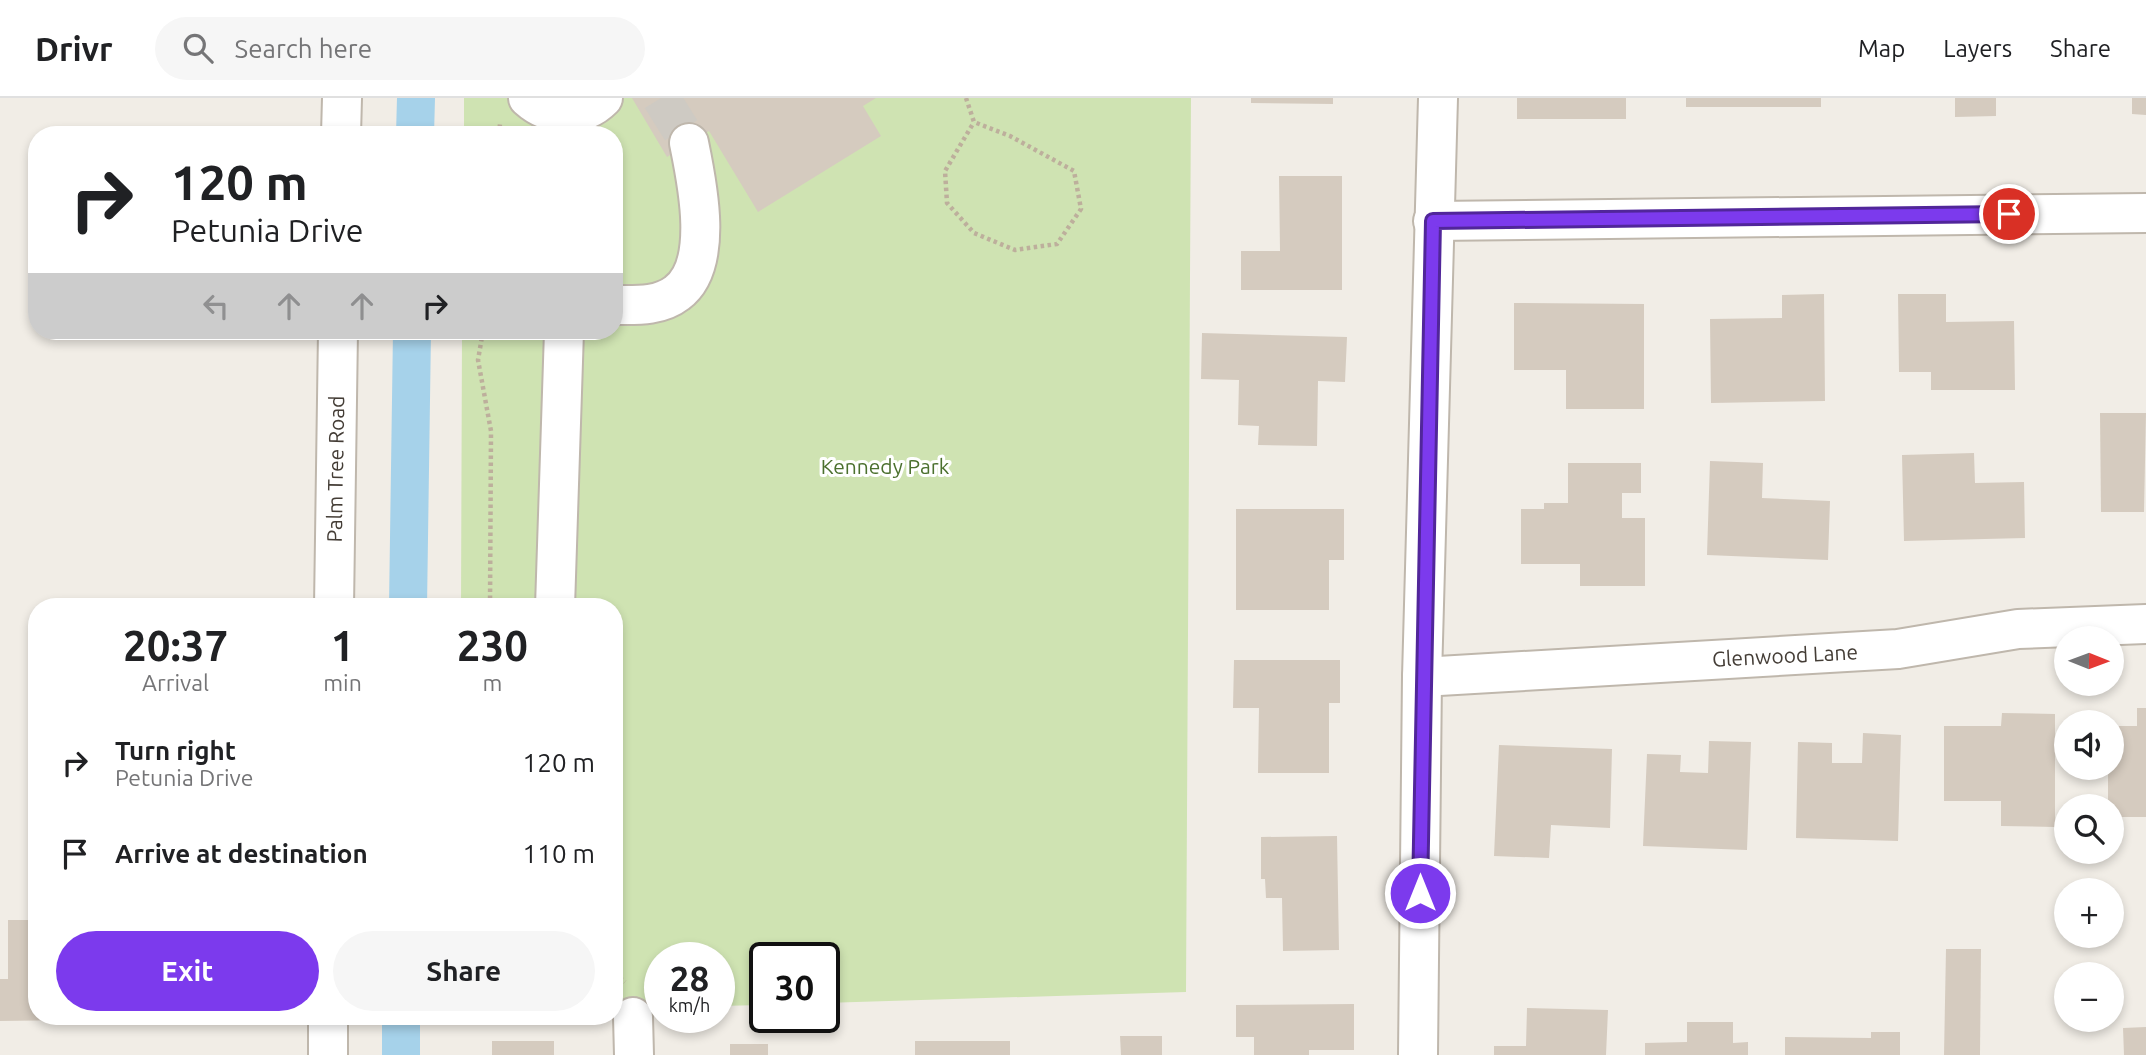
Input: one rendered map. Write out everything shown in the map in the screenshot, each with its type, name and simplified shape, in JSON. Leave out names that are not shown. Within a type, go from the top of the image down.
[{"type":"street","points":[[341,126],[342,98]]},
{"type":"street","points":[[528,98],[567,124],[603,98]]},
{"type":"street","points":[[1419,1055],[1422,677],[1438,98]]},
{"type":"street","points":[[623,305],[641,306],[665,300],[679,292],[691,276],[698,253],[700,197],[689,143]]},
{"type":"street","points":[[1433,221],[2146,212]]},
{"type":"street","name":"Palm Tree Road","points":[[334,598],[338,340]]},
{"type":"street","points":[[555,598],[564,340]]},
{"type":"street","name":"Glenwood Lane","points":[[1422,677],[1898,649],[2018,629],[2146,624]]},
{"type":"street","points":[[633,1017],[634,1055]]},
{"type":"street","points":[[328,1025],[328,1055]]},
{"type":"path","points":[[966,98],[974,122],[945,171],[947,203],[974,233],[1015,250],[1057,244],[1081,209],[1074,171],[1010,136],[974,122]]},
{"type":"path","points":[[481,340],[478,360],[491,431],[490,598]]},
{"type":"green space","name":"Kennedy Park","points":[[464,98],[1191,98],[1186,992],[840,1003],[840,942],[749,942],[749,1005],[735,1006],[735,942],[644,942],[644,1008],[623,1009],[623,598],[461,598],[462,340],[623,340],[623,126],[464,126]]},
{"type":"building","points":[[632,98],[876,98],[863,106],[881,136],[758,212],[709,131],[667,157]]},
{"type":"building","points":[[1251,98],[1333,98],[1333,104],[1251,103]]},
{"type":"building","points":[[1517,98],[1626,98],[1626,119],[1517,119]]},
{"type":"building","points":[[1686,98],[1821,98],[1821,107],[1686,107]]},
{"type":"building","points":[[1955,98],[1996,98],[1996,116],[1955,117]]},
{"type":"building","points":[[2132,98],[2146,98],[2146,115],[2132,114]]},
{"type":"building","points":[[1279,176],[1342,176],[1342,290],[1241,290],[1241,251],[1280,251]]},
{"type":"building","points":[[1824,294],[1825,401],[1711,403],[1710,319],[1782,318],[1782,295]]},
{"type":"building","points":[[1898,294],[1946,294],[1946,322],[2014,321],[2015,390],[1931,390],[1931,372],[1899,372]]},
{"type":"building","points":[[1514,303],[1644,304],[1644,409],[1566,409],[1566,370],[1514,370]]},
{"type":"building","points":[[1202,333],[1347,337],[1345,382],[1318,381],[1317,446],[1258,445],[1259,426],[1238,425],[1239,380],[1201,379]]},
{"type":"building","points":[[2100,413],[2146,413],[2144,512],[2101,512]]},
{"type":"building","points":[[1974,453],[1975,483],[2024,482],[2025,538],[1904,541],[1902,455]]},
{"type":"building","points":[[1710,461],[1763,463],[1762,498],[1830,501],[1828,560],[1707,555]]},
{"type":"building","points":[[1568,463],[1641,463],[1641,493],[1622,493],[1622,518],[1645,518],[1645,586],[1580,586],[1580,564],[1521,564],[1521,509],[1544,509],[1544,503],[1568,503]]},
{"type":"building","points":[[1236,509],[1344,509],[1344,560],[1329,560],[1329,610],[1236,610]]},
{"type":"building","points":[[1234,660],[1340,660],[1340,703],[1329,703],[1329,773],[1258,773],[1259,708],[1233,708]]},
{"type":"building","points":[[2137,708],[2146,708],[2146,817],[2124,817],[2124,794],[2108,794],[2108,780],[2124,780],[2124,726],[2137,726]]},
{"type":"building","points":[[2002,713],[2054,714],[2054,827],[2001,826],[2001,801],[1944,801],[1944,726],[2001,726]]},
{"type":"building","points":[[1863,733],[1901,735],[1898,841],[1796,838],[1798,742],[1832,743],[1832,763],[1862,763]]},
{"type":"building","points":[[1709,741],[1751,742],[1747,850],[1643,846],[1647,754],[1681,755],[1680,772],[1708,773]]},
{"type":"building","points":[[1499,745],[1612,749],[1610,828],[1551,825],[1549,858],[1494,856]]},
{"type":"building","points":[[1337,836],[1339,950],[1283,951],[1282,898],[1266,898],[1265,879],[1261,879],[1261,837]]},
{"type":"building","points":[[8,920],[28,920],[28,1021],[0,1021],[0,979],[8,979]]},
{"type":"building","points":[[1946,949],[1981,949],[1980,1055],[1944,1055]]},
{"type":"building","points":[[1354,1004],[1354,1050],[1309,1050],[1309,1055],[1254,1055],[1254,1037],[1236,1037],[1236,1005]]},
{"type":"building","points":[[1527,1008],[1608,1010],[1606,1055],[1494,1055],[1494,1046],[1526,1046]]},
{"type":"building","points":[[1687,1022],[1733,1022],[1733,1043],[1748,1042],[1748,1055],[1645,1055],[1645,1043],[1687,1042]]},
{"type":"building","points":[[2146,1027],[2146,1055],[2124,1055],[2124,1028]]},
{"type":"building","points":[[1871,1032],[1900,1032],[1900,1055],[1785,1055],[1785,1037],[1871,1038]]},
{"type":"building","points":[[1120,1036],[1162,1036],[1162,1055],[1121,1055]]},
{"type":"building","points":[[492,1041],[554,1041],[554,1055],[492,1055]]},
{"type":"building","points":[[915,1041],[1010,1041],[1010,1055],[915,1055]]},
{"type":"building","points":[[730,1044],[768,1044],[768,1055],[730,1055]]},
{"type":"waterway","points":[[415,126],[416,98]]},
{"type":"waterway","points":[[408,598],[412,340]]},
{"type":"waterway","points":[[401,1025],[401,1055]]},
{"type":"tunnel","points":[[661,98],[689,143]]},
{"type":"route","points":[[1420,893],[1422,677],[1433,221],[2009,214]]}]
